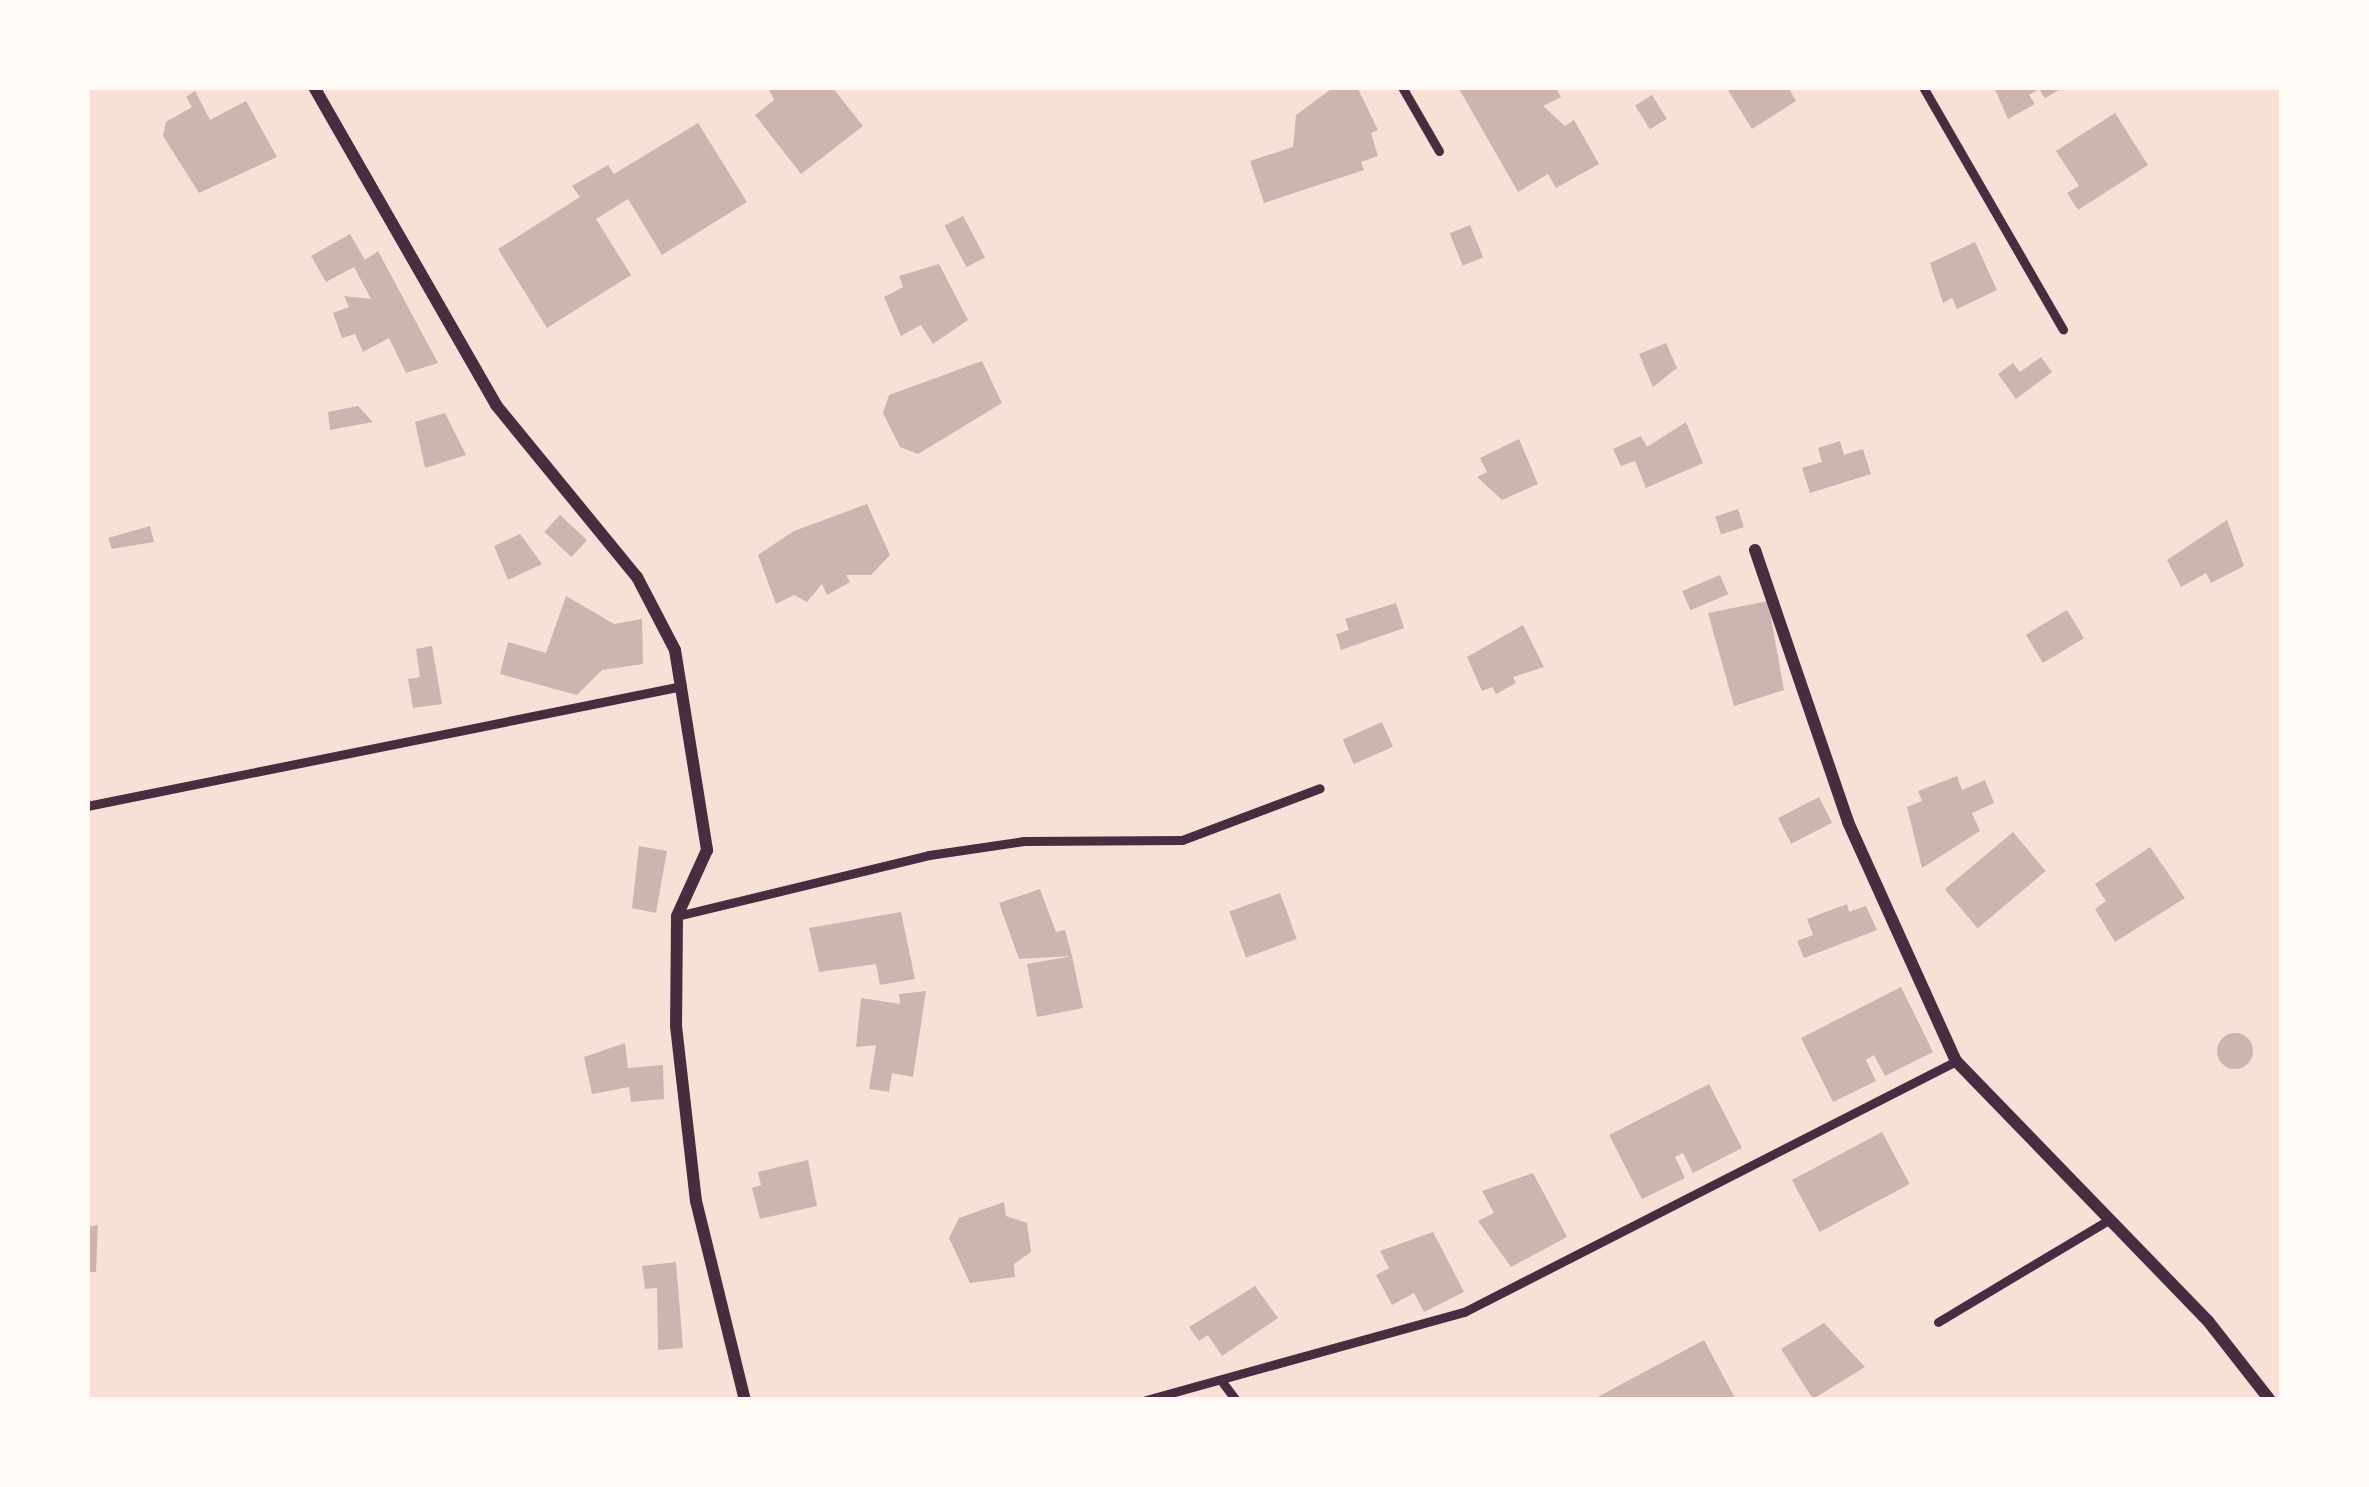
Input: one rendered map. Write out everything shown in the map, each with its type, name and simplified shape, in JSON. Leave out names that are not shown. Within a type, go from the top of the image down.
[{"type":"street","points":[[314,87],[496,405],[656,603],[682,686],[707,850],[677,916],[676,1026],[696,1201],[745,1400]]},
{"type":"street","points":[[1755,550],[1847,822],[1956,1061],[2110,1220],[2270,1400]]},
{"type":"lane","points":[[1402,87],[1439,151]]},
{"type":"lane","points":[[1923,87],[2063,329]]},
{"type":"lane","points":[[87,806],[682,686]]},
{"type":"lane","points":[[677,916],[953,852],[1024,841],[1182,840],[1320,788]]},
{"type":"lane","points":[[1146,1400],[1223,1383],[1464,1312],[1956,1061]]},
{"type":"lane","points":[[1938,1322],[2110,1220]]},
{"type":"lane","points":[[1223,1383],[1236,1400]]},
{"type":"building","points":[[768,87],[832,87],[863,126],[801,174],[755,115],[774,100]]},
{"type":"building","points":[[1334,87],[1357,87],[1378,130],[1371,133],[1378,156],[1361,162],[1364,170],[1264,203],[1250,161],[1293,147],[1296,115]]},
{"type":"building","points":[[1458,87],[1555,87],[1561,97],[1543,106],[1565,126],[1574,120],[1599,164],[1556,188],[1548,174],[1518,192]]},
{"type":"building","points":[[1726,87],[1788,87],[1796,101],[1752,129]]},
{"type":"building","points":[[1994,87],[2064,87],[2045,98],[2039,89],[2029,95],[2035,104],[2008,119]]},
{"type":"building","points":[[195,91],[210,120],[246,101],[277,157],[199,193],[163,136],[166,122],[192,107],[186,97]]},
{"type":"building","points":[[1652,95],[1667,119],[1650,129],[1635,106]]},
{"type":"building","points":[[2115,113],[2148,165],[2078,210],[2067,193],[2079,186],[2056,151]]},
{"type":"building","points":[[698,123],[747,202],[662,255],[628,199],[596,219],[631,275],[547,328],[498,249],[580,197],[572,186],[608,165],[614,174]]},
{"type":"building","points":[[963,216],[985,257],[967,267],[944,226]]},
{"type":"building","points":[[1470,225],[1483,257],[1463,266],[1450,233]]},
{"type":"building","points":[[350,234],[365,260],[378,251],[438,363],[406,373],[389,338],[363,352],[355,334],[342,338],[333,313],[349,307],[344,296],[371,299],[354,267],[326,282],[311,256]]},
{"type":"building","points":[[1975,242],[1997,290],[1957,309],[1952,298],[1943,303],[1930,263]]},
{"type":"building","points":[[939,264],[968,320],[933,344],[921,325],[901,336],[884,297],[903,287],[899,276]]},
{"type":"building","points":[[1666,343],[1677,368],[1653,387],[1639,354]]},
{"type":"building","points":[[2041,357],[2052,372],[2016,399],[1998,374],[2013,363],[2020,372]]},
{"type":"building","points":[[982,361],[1002,403],[918,454],[900,447],[883,413],[889,395]]},
{"type":"building","points":[[358,406],[373,422],[330,430],[328,412]]},
{"type":"building","points":[[445,413],[466,455],[425,468],[415,422]]},
{"type":"building","points":[[1686,422],[1703,463],[1646,488],[1635,461],[1621,466],[1613,449],[1641,436],[1647,447]]},
{"type":"building","points":[[1519,439],[1538,484],[1502,500],[1477,477],[1487,472],[1480,458]]},
{"type":"building","points":[[1840,441],[1844,455],[1863,449],[1871,474],[1810,493],[1802,468],[1822,462],[1818,448]]},
{"type":"building","points":[[867,504],[890,555],[871,575],[846,575],[850,582],[827,595],[822,584],[807,602],[794,595],[776,604],[758,555],[794,531]]},
{"type":"building","points":[[1738,509],[1744,527],[1721,534],[1715,516]]},
{"type":"building","points":[[560,515],[587,540],[571,557],[544,532]]},
{"type":"building","points":[[2227,520],[2244,566],[2211,583],[2206,573],[2181,587],[2167,560]]},
{"type":"building","points":[[150,526],[154,542],[112,549],[108,538]]},
{"type":"building","points":[[520,534],[542,564],[508,580],[494,546]]},
{"type":"building","points":[[1720,575],[1728,594],[1690,610],[1682,591]]},
{"type":"building","points":[[566,596],[614,624],[642,619],[643,664],[602,670],[577,695],[500,674],[508,642],[546,653]]},
{"type":"building","points":[[1768,601],[1784,690],[1734,706],[1708,613]]},
{"type":"building","points":[[1396,603],[1404,628],[1341,650],[1336,634],[1349,630],[1345,619]]},
{"type":"building","points":[[2067,610],[2084,638],[2043,663],[2026,635]]},
{"type":"building","points":[[1523,625],[1544,667],[1513,677],[1516,683],[1496,694],[1492,687],[1482,691],[1467,657]]},
{"type":"building","points":[[432,646],[442,704],[413,708],[408,679],[420,677],[416,649]]},
{"type":"building","points":[[1382,722],[1393,747],[1354,764],[1343,739]]},
{"type":"building","points":[[1957,776],[1962,790],[1985,780],[1994,803],[1972,813],[1980,831],[1922,868],[1907,807],[1922,801],[1918,791]]},
{"type":"building","points":[[1819,797],[1832,823],[1791,844],[1778,818]]},
{"type":"building","points":[[2013,832],[2046,871],[1978,928],[1945,889]]},
{"type":"building","points":[[639,846],[667,851],[656,913],[632,908]]},
{"type":"building","points":[[2150,847],[2185,898],[2115,942],[2095,909],[2106,901],[2095,884]]},
{"type":"building","points":[[1040,889],[1056,932],[1065,930],[1072,956],[1019,959],[999,903]]},
{"type":"building","points":[[1280,893],[1297,939],[1246,958],[1229,911]]},
{"type":"building","points":[[1847,904],[1849,912],[1866,906],[1877,930],[1804,958],[1797,941],[1813,935],[1807,919]]},
{"type":"building","points":[[901,912],[915,979],[880,985],[876,964],[819,972],[809,928]]},
{"type":"building","points":[[1072,956],[1083,1008],[1037,1017],[1027,964]]},
{"type":"building","points":[[1901,987],[1933,1052],[1885,1076],[1874,1055],[1866,1060],[1876,1081],[1833,1102],[1801,1038]]},
{"type":"building","points":[[926,991],[913,1077],[892,1073],[889,1092],[869,1089],[876,1045],[856,1047],[861,998],[900,1004],[899,994]]},
{"type":"building","points":[[2235,1033],[2248,1038],[2253,1051],[2248,1064],[2235,1069],[2222,1064],[2217,1051],[2222,1038]]},
{"type":"building","points":[[625,1043],[628,1068],[663,1065],[664,1099],[631,1102],[629,1087],[592,1094],[584,1057]]},
{"type":"building","points":[[1709,1084],[1742,1148],[1693,1173],[1683,1153],[1675,1157],[1685,1178],[1642,1199],[1609,1135]]},
{"type":"building","points":[[1882,1132],[1910,1184],[1820,1232],[1792,1180]]},
{"type":"building","points":[[808,1160],[817,1206],[760,1219],[752,1188],[761,1185],[758,1172]]},
{"type":"building","points":[[1533,1173],[1567,1237],[1511,1267],[1478,1221],[1494,1213],[1482,1191]]},
{"type":"building","points":[[1004,1202],[1006,1216],[1027,1223],[1031,1252],[1014,1264],[1015,1277],[970,1283],[949,1238],[959,1218]]},
{"type":"building","points":[[98,1225],[96,1272],[87,1272],[87,1227]]},
{"type":"building","points":[[1433,1232],[1464,1292],[1424,1312],[1414,1293],[1392,1305],[1376,1275],[1389,1268],[1380,1251]]},
{"type":"building","points":[[676,1262],[683,1348],[658,1350],[657,1288],[645,1289],[642,1266]]},
{"type":"building","points":[[1255,1286],[1278,1318],[1222,1356],[1208,1335],[1199,1341],[1189,1327]]},
{"type":"building","points":[[1824,1323],[1865,1367],[1813,1399],[1781,1349]]},
{"type":"building","points":[[1704,1340],[1736,1400],[1592,1400]]}]
